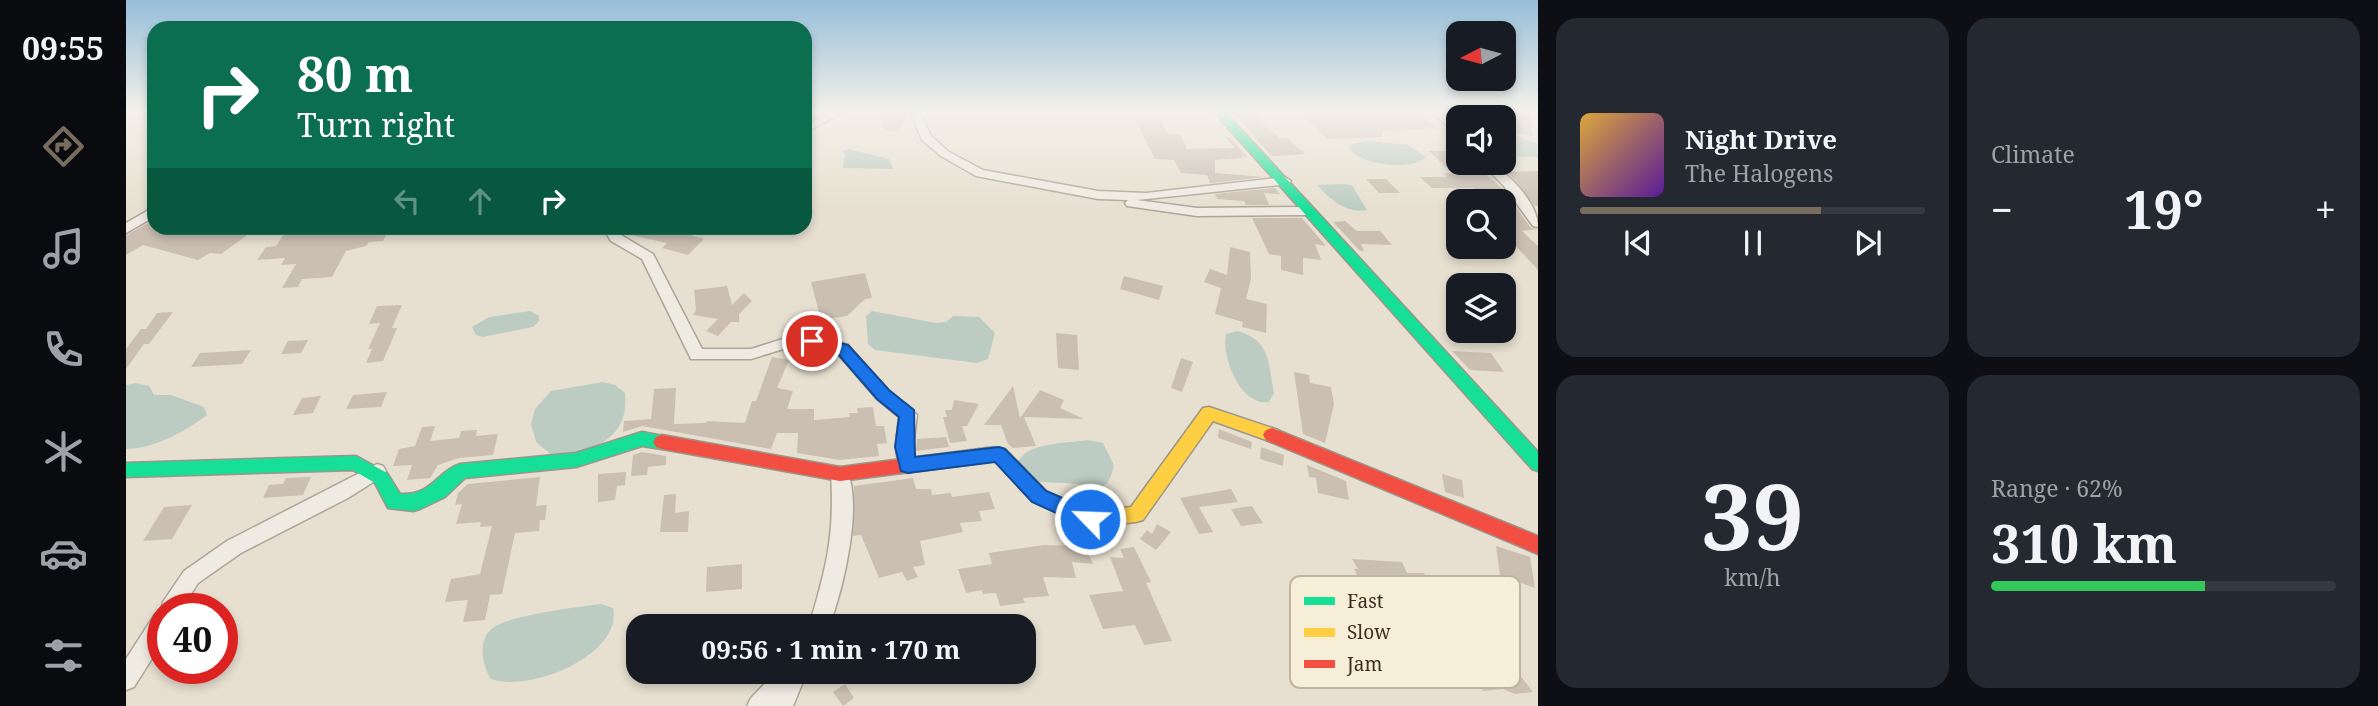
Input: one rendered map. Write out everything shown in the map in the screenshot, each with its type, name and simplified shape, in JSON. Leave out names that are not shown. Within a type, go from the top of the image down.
[{"type":"street","points":[[935,145],[981,173],[1098,195],[1154,209],[1202,212],[1310,211]]},
{"type":"street","points":[[1250,145],[1538,464]]},
{"type":"street","points":[[1500,175],[1538,223]]},
{"type":"street","points":[[1098,195],[1178,195],[1236,184],[1284,181]]},
{"type":"street","points":[[126,229],[147,216]]},
{"type":"street","points":[[614,235],[648,257],[697,355],[751,354],[789,342],[812,341],[842,349],[883,395],[908,415],[904,447],[908,466]]},
{"type":"street","points":[[126,470],[356,463],[377,471],[389,484],[395,502],[413,503],[438,492],[460,471],[576,460],[642,439],[840,474],[999,454],[1039,496],[1090,519],[1136,513],[1209,413],[1267,433],[1538,545]]},
{"type":"street","points":[[180,593],[191,577],[234,547],[341,494],[377,471]]},
{"type":"street","points":[[823,614],[839,563],[844,531],[840,474]]},
{"type":"street","points":[[126,679],[147,646]]},
{"type":"street","points":[[759,706],[780,684]]},
{"type":"street","points":[[781,706],[792,684]]},
{"type":"shaded area","points":[[1408,145],[1426,157],[1410,164],[1386,164],[1363,159],[1349,147]]},
{"type":"shaded area","points":[[1516,145],[1537,145],[1538,157],[1516,156]]},
{"type":"shaded area","points":[[848,149],[889,159],[893,169],[843,168],[845,154],[842,151]]},
{"type":"shaded area","points":[[1317,185],[1352,185],[1367,210],[1345,208]]},
{"type":"shaded area","points":[[530,311],[539,316],[539,321],[533,327],[483,337],[476,335],[472,327],[489,317]]},
{"type":"shaded area","points":[[872,311],[936,323],[946,322],[953,316],[979,317],[995,333],[988,359],[977,363],[875,350],[868,344],[866,316]]},
{"type":"shaded area","points":[[1237,331],[1256,340],[1266,354],[1274,393],[1269,402],[1250,397],[1235,379],[1225,344],[1226,334]]},
{"type":"shaded area","points":[[603,382],[615,385],[625,393],[625,409],[615,432],[595,447],[554,457],[536,442],[531,424],[535,409],[551,391]]},
{"type":"shaded area","points":[[136,383],[149,386],[154,395],[171,395],[204,407],[207,415],[169,438],[148,446],[126,449],[126,385]]},
{"type":"shaded area","points":[[1088,440],[1103,443],[1114,465],[1109,480],[1102,486],[1031,480],[1018,462],[1023,455],[1039,447]]},
{"type":"shaded area","points":[[601,604],[613,608],[612,625],[603,641],[589,655],[570,667],[527,681],[507,682],[491,679],[485,667],[483,645],[493,628],[529,615]]},
{"type":"building","points":[[1148,145],[1185,145],[1187,149],[1235,148],[1232,145],[1237,145],[1248,158],[1242,155],[1242,158],[1215,160],[1215,173],[1265,177],[1210,183],[1207,175],[1181,173],[1174,160],[1155,159]]},
{"type":"building","points":[[1262,145],[1295,145],[1305,154],[1272,156]]},
{"type":"building","points":[[1429,151],[1446,151],[1446,167]]},
{"type":"building","points":[[1538,171],[1538,206],[1535,206],[1510,175],[1516,175],[1516,172]]},
{"type":"building","points":[[1444,173],[1486,175],[1502,189],[1432,188],[1420,177],[1447,177]]},
{"type":"building","points":[[1366,179],[1386,179],[1400,193],[1379,193]]},
{"type":"building","points":[[1275,188],[1280,194],[1264,193],[1269,205],[1246,205],[1244,201],[1217,199],[1215,194]]},
{"type":"building","points":[[1516,208],[1531,228],[1538,229],[1522,231],[1538,246],[1538,270],[1516,246]]},
{"type":"building","points":[[1252,218],[1302,218],[1326,246],[1315,244],[1321,260],[1303,258],[1303,275],[1281,270],[1281,256],[1269,254]]},
{"type":"building","points":[[1345,221],[1357,231],[1380,231],[1392,245],[1361,244],[1364,251],[1360,251],[1333,222]]},
{"type":"building","points":[[147,224],[147,235],[247,235],[221,254],[210,253],[198,260],[143,245],[126,255],[126,235]]},
{"type":"building","points":[[283,235],[386,235],[383,241],[369,242],[366,246],[346,251],[332,277],[302,279],[298,287],[282,288],[296,264],[281,265],[285,258],[257,260],[266,247],[276,246]]},
{"type":"building","points":[[631,235],[691,235],[704,239],[688,255],[662,248],[667,243]]},
{"type":"building","points":[[1230,247],[1250,252],[1251,279],[1246,299],[1267,304],[1266,333],[1242,327],[1243,322],[1215,314],[1221,288],[1204,282],[1210,269],[1227,275]]},
{"type":"building","points":[[865,273],[872,298],[865,299],[847,316],[821,320],[811,282]]},
{"type":"building","points":[[1124,276],[1163,286],[1159,300],[1120,289]]},
{"type":"building","points":[[727,286],[732,305],[744,293],[752,301],[739,314],[739,322],[731,322],[718,336],[706,331],[718,319],[693,315],[696,310],[694,290]]},
{"type":"building","points":[[402,305],[392,328],[397,328],[383,361],[366,363],[372,349],[368,349],[380,323],[369,324],[377,306]]},
{"type":"building","points":[[173,312],[126,369],[126,349],[141,329],[146,329],[157,313]]},
{"type":"building","points":[[1056,333],[1077,335],[1079,370],[1058,368]]},
{"type":"building","points":[[308,340],[301,353],[281,354],[288,341]]},
{"type":"building","points":[[251,350],[242,364],[191,367],[200,353]]},
{"type":"building","points":[[1452,351],[1491,353],[1504,372],[1470,370]]},
{"type":"building","points":[[772,357],[789,360],[777,388],[793,391],[787,409],[814,409],[814,420],[850,417],[849,413],[858,413],[857,408],[873,407],[876,426],[884,426],[887,443],[877,444],[879,456],[840,460],[797,453],[798,433],[777,433],[771,449],[642,426],[623,432],[624,421],[651,419],[654,389],[676,388],[674,424],[707,421],[745,423]]},
{"type":"building","points":[[1181,358],[1193,362],[1182,392],[1171,388]]},
{"type":"building","points":[[1294,372],[1309,375],[1310,383],[1331,387],[1334,404],[1325,443],[1303,434]]},
{"type":"building","points":[[1013,386],[1020,418],[1040,390],[1064,400],[1060,408],[1084,419],[1024,417],[1036,446],[1013,448],[1008,444],[1001,425],[984,425]]},
{"type":"building","points":[[387,392],[381,407],[346,409],[353,395]]},
{"type":"building","points":[[321,396],[313,413],[293,415],[302,398]]},
{"type":"building","points":[[954,400],[979,404],[967,426],[962,426],[967,441],[950,443],[943,417],[947,417],[945,410],[952,410]]},
{"type":"building","points":[[435,426],[430,441],[459,438],[461,431],[477,430],[476,436],[498,434],[493,455],[459,458],[438,465],[430,478],[407,480],[412,465],[393,466],[399,449],[415,446],[422,427]]},
{"type":"building","points":[[1219,429],[1252,442],[1251,449],[1218,438]]},
{"type":"building","points":[[946,437],[949,447],[916,451],[917,439]]},
{"type":"building","points":[[1261,447],[1284,455],[1283,466],[1260,459]]},
{"type":"building","points":[[642,452],[666,456],[666,465],[648,467],[647,475],[631,476],[633,455]]},
{"type":"building","points":[[1307,465],[1346,481],[1349,500],[1318,493],[1316,478],[1309,477]]},
{"type":"building","points":[[626,472],[625,485],[617,486],[615,500],[598,502],[598,474]]},
{"type":"building","points":[[1442,474],[1462,480],[1464,498],[1445,492]]},
{"type":"building","points":[[311,477],[303,495],[263,498],[269,485],[283,484],[286,478]]},
{"type":"building","points":[[540,477],[536,506],[547,505],[545,520],[540,520],[539,531],[515,533],[502,594],[490,595],[485,620],[463,622],[468,600],[445,602],[451,579],[480,574],[492,526],[480,527],[481,522],[456,524],[462,504],[455,505],[458,493],[468,484]]},
{"type":"building","points":[[913,478],[916,489],[931,489],[932,495],[951,493],[952,497],[989,492],[995,509],[979,511],[982,521],[960,523],[963,532],[920,541],[925,565],[913,567],[918,577],[907,581],[902,572],[879,578],[861,535],[853,536],[854,486]]},
{"type":"building","points":[[1231,489],[1238,502],[1199,507],[1213,532],[1199,534],[1180,498]]},
{"type":"building","points":[[676,494],[675,513],[689,511],[688,532],[660,532],[664,495]]},
{"type":"building","points":[[192,505],[172,539],[143,541],[164,507]]},
{"type":"building","points":[[1252,506],[1263,523],[1241,526],[1231,509]]},
{"type":"building","points":[[1157,524],[1171,532],[1156,550],[1140,539],[1147,530],[1152,534]]},
{"type":"building","points":[[1044,545],[1085,546],[1093,564],[1072,562],[1076,578],[1043,577],[1049,596],[1023,598],[1025,603],[1000,606],[996,593],[983,594],[982,590],[966,593],[958,569],[992,564],[989,553]]},
{"type":"building","points":[[1496,546],[1530,557],[1535,588],[1520,582],[1520,576],[1500,575]]},
{"type":"building","points":[[1134,547],[1151,582],[1146,583],[1172,641],[1144,645],[1135,625],[1103,629],[1089,595],[1123,591],[1110,557],[1124,558],[1120,549]]},
{"type":"building","points":[[1352,559],[1402,562],[1407,573],[1424,573],[1426,576],[1358,576],[1354,569],[1358,569]]},
{"type":"building","points":[[742,564],[742,589],[706,592],[707,567]]},
{"type":"building","points":[[1520,675],[1533,692],[1515,694],[1503,689],[1483,691],[1481,688],[1520,688]]},
{"type":"building","points":[[845,684],[854,698],[843,706],[833,692]]},
{"type":"traffic: fast","points":[[1249,145],[1538,464]]},
{"type":"traffic: fast","points":[[126,470],[356,463],[381,478],[395,502],[413,503],[438,492],[460,471],[576,460],[642,439],[662,442]]},
{"type":"traffic: slow","points":[[980,456],[999,454],[1039,496],[1090,519],[1136,514],[1209,413],[1272,435]]},
{"type":"traffic: jam","points":[[1272,435],[1538,545]]},
{"type":"traffic: jam","points":[[662,442],[840,474],[980,456]]},
{"type":"route","points":[[812,341],[842,349],[883,395],[908,415],[904,447],[908,466],[999,454],[1039,496],[1090,519]]}]
